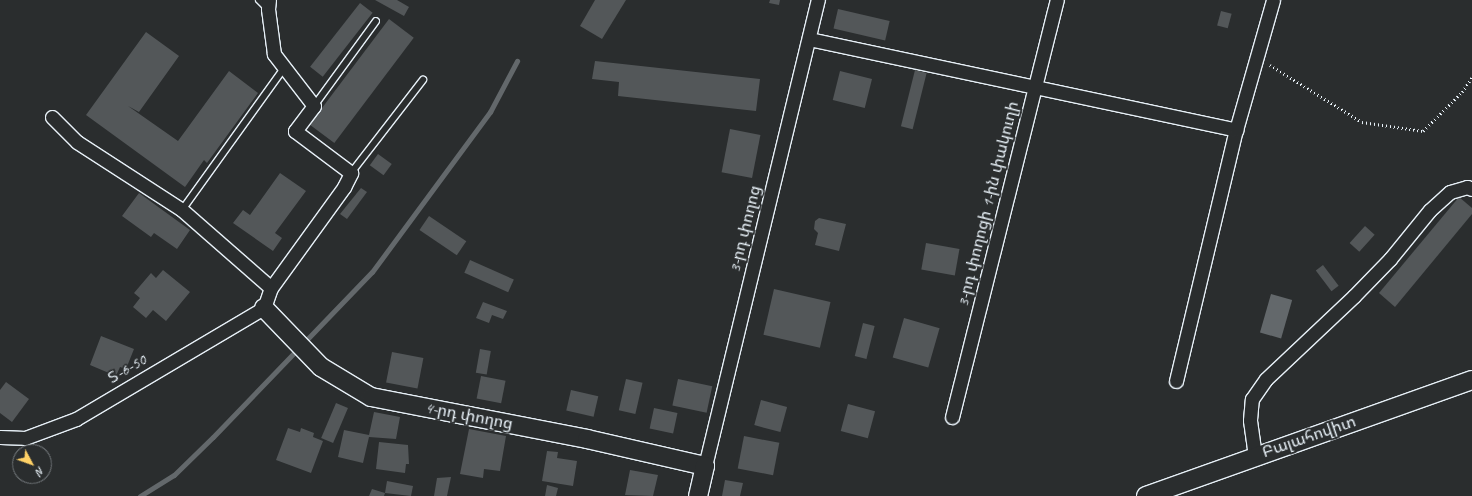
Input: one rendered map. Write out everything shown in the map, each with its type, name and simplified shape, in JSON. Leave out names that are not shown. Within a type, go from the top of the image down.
[{"type":"street","name":"3-րդ փողոց","points":[[705,466],[818,0]]},
{"type":"street","name":"3-րդ փողոցի 1-ին փակուղի","points":[[952,417],[1056,0]]},
{"type":"street","points":[[1176,381],[1236,130],[1273,0]]},
{"type":"street","points":[[265,3],[274,54],[314,106],[295,131],[351,173],[344,187],[271,288],[268,312]]},
{"type":"street","points":[[809,39],[1034,89],[1136,107],[1236,130]]},
{"type":"street","points":[[52,117],[77,142],[182,210],[271,288]]},
{"type":"street","points":[[1255,456],[1250,420],[1252,399],[1266,379],[1354,296],[1390,259],[1430,210],[1450,192],[1467,187],[1472,189]]},
{"type":"street","name":"4-րդ փողոց","points":[[268,312],[321,367],[371,397],[587,439],[705,466]]},
{"type":"street","name":"Տ-6-50","points":[[0,437],[25,438],[76,419],[268,312]]},
{"type":"street","name":"Բալահովիտ","points":[[1146,496],[1472,380]]},
{"type":"street","points":[[698,496],[705,466]]},
{"type":"lane","points":[[314,106],[376,21]]},
{"type":"lane","points":[[182,210],[284,68]]},
{"type":"lane","points":[[351,173],[423,80]]},
{"type":"path","points":[[1257,57],[1362,122],[1423,131],[1462,92],[1472,77]]},
{"type":"shaded area","points":[[1271,294],[1292,300],[1281,339],[1260,332]]},
{"type":"building","points":[[375,0],[397,0],[409,7],[404,16]]},
{"type":"building","points":[[595,0],[626,0],[602,39],[580,26]]},
{"type":"building","points":[[770,0],[780,0],[779,5],[769,3]]},
{"type":"building","points":[[360,3],[373,13],[323,77],[310,67]]},
{"type":"building","points":[[838,9],[890,21],[885,40],[834,28]]},
{"type":"building","points":[[1221,11],[1232,14],[1228,28],[1217,25]]},
{"type":"building","points":[[389,19],[414,38],[334,143],[310,124]]},
{"type":"building","points":[[146,32],[179,56],[139,112],[128,106],[178,141],[229,71],[258,93],[207,163],[204,160],[185,187],[86,115]]},
{"type":"building","points":[[595,61],[760,79],[756,111],[618,96],[619,82],[592,79]]},
{"type":"building","points":[[915,70],[927,73],[913,129],[901,126]]},
{"type":"building","points":[[840,71],[872,79],[865,108],[833,100]]},
{"type":"building","points":[[730,129],[760,135],[752,178],[722,172]]},
{"type":"building","points":[[378,154],[392,164],[384,175],[370,165]]},
{"type":"building","points":[[280,173],[306,191],[275,233],[282,238],[273,251],[233,223],[243,210],[250,215]]},
{"type":"building","points":[[361,188],[367,192],[347,219],[340,214]]},
{"type":"building","points":[[139,193],[190,230],[177,249],[154,233],[151,237],[122,216]]},
{"type":"building","points":[[1459,197],[1472,208],[1472,214],[1395,307],[1379,293]]},
{"type":"building","points":[[429,216],[466,241],[457,255],[419,230]]},
{"type":"building","points":[[819,218],[846,224],[839,251],[815,245],[818,233],[814,229],[815,221]]},
{"type":"building","points":[[1365,226],[1375,235],[1359,252],[1350,243]]},
{"type":"building","points":[[926,243],[959,249],[955,275],[921,270]]},
{"type":"building","points":[[470,260],[514,280],[508,292],[464,273]]},
{"type":"building","points":[[1323,265],[1339,286],[1331,291],[1316,270]]},
{"type":"building","points":[[163,270],[190,292],[166,321],[153,310],[146,318],[133,307],[140,298],[134,293],[151,273],[156,278]]},
{"type":"building","points":[[774,289],[831,302],[820,348],[763,335]]},
{"type":"building","points":[[483,302],[507,311],[503,319],[492,315],[489,323],[476,318]]},
{"type":"building","points":[[904,318],[940,328],[928,368],[893,357]]},
{"type":"building","points":[[863,323],[875,326],[866,359],[855,356]]},
{"type":"building","points":[[101,336],[134,349],[126,369],[120,367],[116,376],[90,365]]},
{"type":"building","points":[[480,349],[491,351],[487,375],[476,373]]},
{"type":"building","points":[[392,352],[423,358],[417,389],[386,382]]},
{"type":"building","points":[[481,376],[506,381],[501,403],[477,399]]},
{"type":"building","points":[[626,379],[643,383],[635,414],[619,410]]},
{"type":"building","points":[[678,379],[712,386],[707,413],[672,405]]},
{"type":"building","points":[[6,382],[29,399],[12,422],[0,413],[0,390]]},
{"type":"building","points":[[571,390],[598,396],[594,417],[566,410]]},
{"type":"building","points":[[761,400],[787,407],[780,432],[754,425]]},
{"type":"building","points":[[336,403],[348,408],[333,443],[321,438]]},
{"type":"building","points":[[848,404],[875,411],[868,438],[841,431]]},
{"type":"building","points":[[654,408],[677,413],[673,434],[650,429]]},
{"type":"building","points":[[374,412],[400,417],[396,439],[369,437],[363,463],[338,457],[344,430],[369,435]]},
{"type":"building","points":[[288,428],[300,432],[301,428],[314,433],[313,437],[323,441],[311,473],[276,460]]},
{"type":"building","points":[[469,429],[506,436],[500,471],[484,469],[483,478],[460,474]]},
{"type":"building","points":[[744,436],[779,443],[773,475],[738,468]]},
{"type":"building","points":[[379,442],[408,445],[409,464],[406,464],[405,473],[376,469]]},
{"type":"building","points":[[547,451],[558,452],[557,458],[577,461],[573,486],[542,481]]},
{"type":"building","points":[[630,470],[658,475],[653,496],[625,495]]},
{"type":"building","points":[[451,477],[447,496],[434,496],[437,478]]},
{"type":"building","points":[[725,480],[743,483],[740,496],[722,496]]},
{"type":"building","points":[[387,481],[413,486],[411,496],[385,493]]},
{"type":"building","points":[[547,485],[558,488],[556,496],[545,496]]},
{"type":"building","points":[[372,489],[385,493],[384,496],[369,496]]},
{"type":"waterway","points":[[140,496],[174,475],[213,437],[372,272],[490,112],[517,61]]}]
